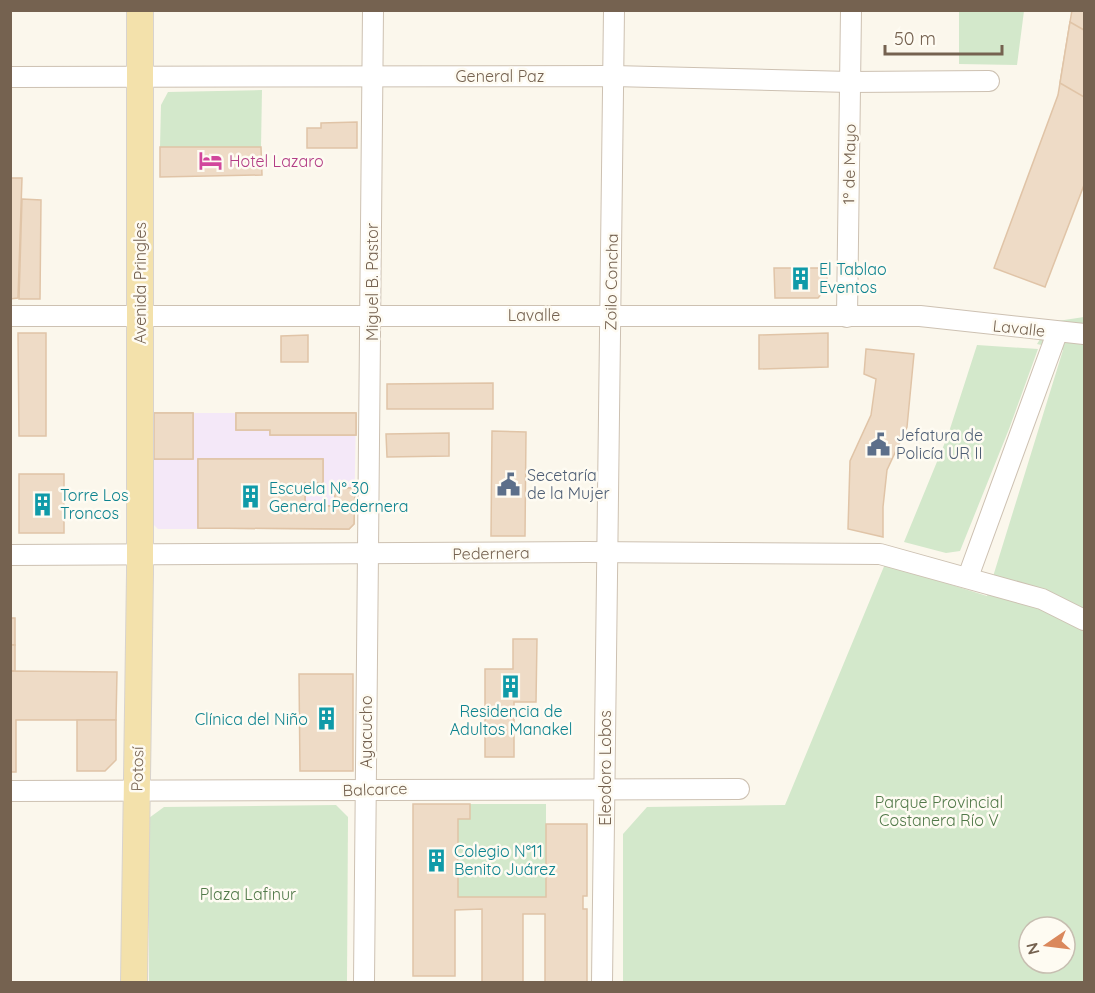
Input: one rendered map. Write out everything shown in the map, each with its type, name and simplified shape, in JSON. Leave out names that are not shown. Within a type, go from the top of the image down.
[{"type":"main road","name":"Avenida Pringles","points":[[140,10],[140,555]]},
{"type":"main road","name":"Potosí","points":[[134,982],[140,555]]},
{"type":"street","name":"Miguel B. Pastor","points":[[367,554],[372,315],[373,10]]},
{"type":"street","name":"Zoilo Concha","points":[[606,553],[614,10]]},
{"type":"street","name":"1º de Mayo","points":[[847,317],[850,10]]},
{"type":"street","name":"General Paz","points":[[10,77],[613,76],[850,81],[989,81]]},
{"type":"street","name":"Lavalle","points":[[10,316],[611,314],[920,316],[1057,333],[1084,334]]},
{"type":"street","points":[[968,577],[1057,333]]},
{"type":"street","name":"Eleodoro Lobos","points":[[602,982],[606,553]]},
{"type":"street","name":"Ayacucho","points":[[364,982],[367,554]]},
{"type":"street","name":"Pedernera","points":[[10,555],[880,554],[1042,599],[1084,620]]},
{"type":"street","name":"Balcarce","points":[[10,791],[739,789]]},
{"type":"shaded area","points":[[154,413],[356,413],[354,524],[349,529],[158,529],[154,525]]},
{"type":"green space","points":[[959,11],[1024,11],[1017,65],[959,64]]},
{"type":"green space","points":[[262,90],[261,147],[160,147],[161,105],[168,92]]},
{"type":"green space","name":"Parque Provincial Costanera Río V","points":[[1084,317],[1084,982],[623,982],[623,834],[647,807],[785,805],[885,564],[987,596],[1063,350],[1037,344],[1051,322]]},
{"type":"green space","points":[[977,345],[1038,349],[960,551],[946,553],[904,542],[948,435]]},
{"type":"green space","points":[[470,804],[546,804],[546,897],[458,897],[458,819],[470,819]]},
{"type":"green space","name":"Plaza Lafinur","points":[[336,805],[348,817],[347,982],[149,982],[149,818],[164,807]]},
{"type":"building","points":[[1072,10],[1084,10],[1084,185],[1045,287],[994,268],[1058,95]]},
{"type":"building","points":[[1070,22],[1084,30],[1084,97],[1060,83]]},
{"type":"building","points":[[357,122],[357,148],[307,148],[307,128],[321,128],[321,123]]},
{"type":"building","name":"Hotel Lazaro","points":[[160,147],[261,147],[262,175],[160,177]]},
{"type":"building","points":[[10,178],[22,178],[18,298],[10,299]]},
{"type":"building","points":[[22,199],[41,200],[40,299],[19,299]]},
{"type":"building","name":"El Tablao Eventos","points":[[774,268],[827,268],[827,287],[818,298],[775,298]]},
{"type":"building","points":[[18,333],[46,333],[46,436],[19,436]]},
{"type":"building","points":[[828,333],[828,367],[759,369],[759,335]]},
{"type":"building","points":[[308,335],[308,362],[281,362],[281,336]]},
{"type":"building","name":"Jefatura de Policía UR II","points":[[866,349],[914,354],[907,427],[887,470],[883,537],[848,529],[850,461],[871,415],[876,379],[864,374]]},
{"type":"building","points":[[493,383],[493,409],[387,409],[387,384]]},
{"type":"building","points":[[154,413],[193,413],[193,459],[154,459]]},
{"type":"building","points":[[154,413],[193,413],[193,459],[154,459]]},
{"type":"building","name":"Escuela N° 30 General Pedernera","points":[[236,413],[356,413],[356,435],[270,435],[270,430],[236,430]]},
{"type":"building","name":"Escuela N° 30 General Pedernera","points":[[236,413],[356,413],[356,435],[270,435],[270,430],[236,430]]},
{"type":"building","name":"Secetaría de la Mujer","points":[[492,431],[526,432],[525,536],[491,536]]},
{"type":"building","points":[[449,433],[449,456],[387,457],[386,434]]},
{"type":"building","name":"Escuela N° 30 General Pedernera","points":[[198,459],[323,459],[323,483],[305,483],[305,506],[335,506],[335,488],[355,488],[354,524],[349,529],[198,528]]},
{"type":"building","name":"Escuela N° 30 General Pedernera","points":[[198,459],[323,459],[323,483],[305,483],[305,506],[335,506],[335,488],[355,488],[354,524],[349,529],[198,528]]},
{"type":"building","name":"Torre Los Troncos","points":[[19,474],[64,474],[64,533],[19,533]]},
{"type":"building","points":[[10,618],[15,618],[15,645],[10,645]]},
{"type":"building","name":"Residencia de Adultos Manakel","points":[[513,639],[537,639],[536,702],[514,702],[514,757],[485,757],[485,669],[513,669]]},
{"type":"building","points":[[10,645],[15,645],[15,671],[10,671]]},
{"type":"building","points":[[10,671],[117,672],[116,720],[16,720],[16,772],[10,772]]},
{"type":"building","name":"Clínica del Niño","points":[[299,674],[353,674],[353,771],[300,771]]},
{"type":"building","points":[[77,720],[116,720],[116,760],[105,771],[77,771]]},
{"type":"building","name":"Colegio N°11 Benito Juárez","points":[[413,804],[470,804],[470,819],[458,819],[458,897],[546,897],[546,824],[587,824],[587,896],[583,896],[583,909],[587,909],[587,982],[545,982],[545,914],[523,914],[523,982],[482,982],[482,909],[455,910],[455,976],[413,976]]},
{"type":"place","name":"Hotel Lazaro","points":[[211,161]]},
{"type":"place","name":"El Tablao Eventos","points":[[801,278]]},
{"type":"place","name":"Jefatura de Policía UR II","points":[[878,444]]},
{"type":"place","name":"Secetaría de la Mujer","points":[[509,484]]},
{"type":"place","name":"Escuela N° 30 General Pedernera","points":[[251,497]]},
{"type":"place","name":"Torre Los Troncos","points":[[42,504]]},
{"type":"place","name":"Residencia de Adultos Manakel","points":[[511,686]]},
{"type":"place","name":"Clínica del Niño","points":[[326,719]]},
{"type":"place","name":"Colegio N°11 Benito Juárez","points":[[436,860]]}]
